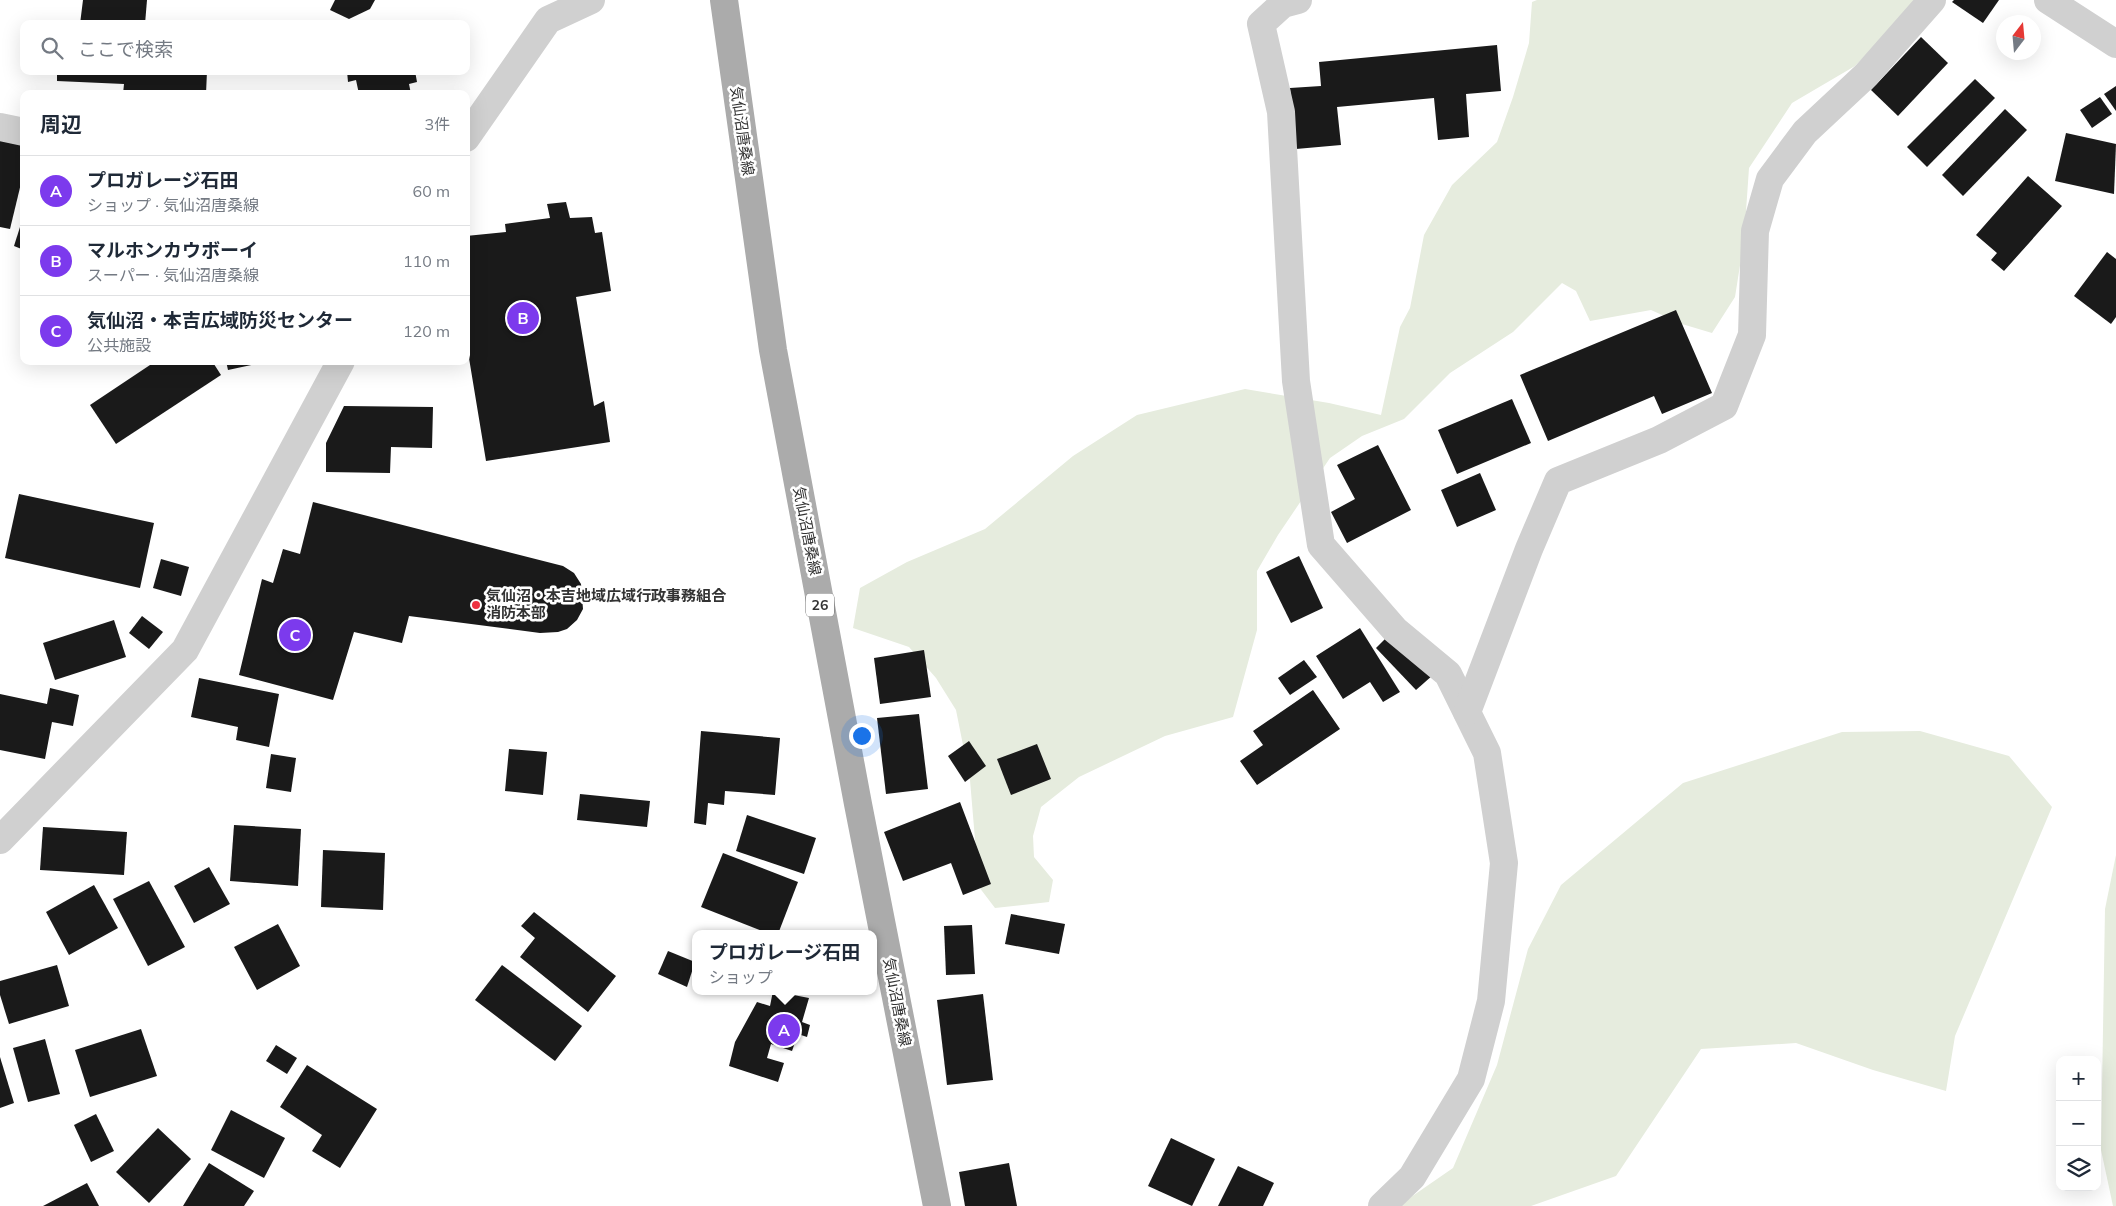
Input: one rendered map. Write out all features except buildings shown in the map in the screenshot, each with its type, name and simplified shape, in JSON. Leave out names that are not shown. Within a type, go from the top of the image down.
[{"type":"main road","name":"気仙沼唐桑線","points":[[724,0],[773,350],[856,794],[937,1206]]},
{"type":"street","points":[[470,132],[548,20],[591,0]]},
{"type":"street","points":[[1298,0],[1284,4],[1261,24],[1281,112],[1296,382],[1321,545],[1395,630],[1448,674],[1488,753],[1504,863],[1491,1001],[1471,1079],[1412,1177],[1382,1206]]},
{"type":"street","points":[[1467,712],[1529,550],[1558,481],[1659,440],[1724,406],[1752,335],[1755,231],[1770,179],[1805,132],[1866,75],[1932,0]]},
{"type":"street","points":[[2048,0],[2116,44]]},
{"type":"street","points":[[0,127],[20,131]]},
{"type":"street","points":[[0,840],[185,650],[339,365]]},
{"type":"shaded area","points":[[1537,0],[1919,0],[1855,66],[1792,103],[1749,168],[1744,240],[1735,297],[1712,333],[1682,324],[1651,310],[1590,321],[1576,291],[1562,283],[1513,332],[1450,373],[1404,419],[1362,436],[1330,458],[1278,535],[1257,571],[1257,630],[1233,717],[1165,736],[1079,777],[1041,807],[1033,836],[1034,857],[1053,880],[1049,902],[995,908],[979,887],[970,780],[956,710],[936,678],[909,647],[853,628],[860,588],[907,562],[985,529],[1073,456],[1137,415],[1245,389],[1329,403],[1381,415],[1400,327],[1410,308],[1424,235],[1452,185],[1497,142],[1529,43],[1532,2]]},
{"type":"shaded area","points":[[1920,731],[2009,756],[2052,807],[1955,1036],[1946,1091],[1873,1070],[1796,1043],[1701,1049],[1616,1176],[1531,1206],[1398,1206],[1453,1168],[1497,1065],[1528,949],[1561,885],[1683,783],[1842,732]]},
{"type":"shaded area","points":[[2116,855],[2116,1206],[2113,1206],[2101,1150],[2105,909]]},
{"type":"place","name":"マルホンカウボーイ","points":[[523,318]]},
{"type":"place","name":"気仙沼・本吉地域広域行政事務組合 消防本部","points":[[476,605]]},
{"type":"place","name":"気仙沼・本吉広域防災センター","points":[[295,635]]},
{"type":"place","name":"プロガレージ石田","points":[[784,1030]]}]
